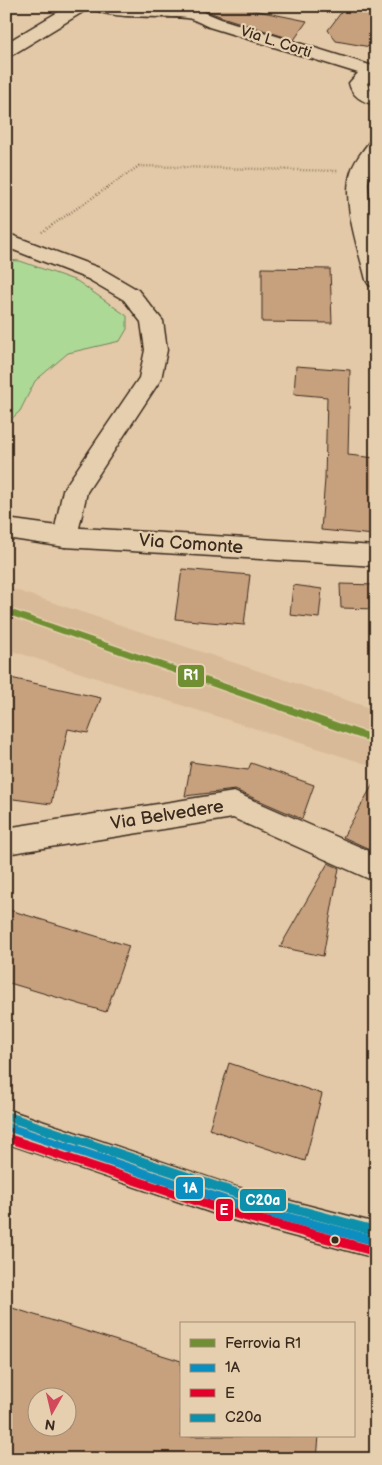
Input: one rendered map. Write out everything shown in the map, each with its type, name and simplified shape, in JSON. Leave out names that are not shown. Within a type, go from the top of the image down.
[{"type":"street","points":[[6,51],[80,6]]},
{"type":"street","name":"Via L. Corti","points":[[99,6],[110,10],[182,9],[376,73]]},
{"type":"street","name":"Via L. Corti","points":[[323,57],[358,83],[359,89],[374,101]]},
{"type":"street","points":[[358,83],[362,78],[376,73]]},
{"type":"street","points":[[376,146],[360,173],[360,206],[376,280]]},
{"type":"street","points":[[15,242],[95,274],[131,295],[152,321],[156,350],[150,379],[75,490],[65,537]]},
{"type":"street","name":"Via Comonte","points":[[6,528],[65,537],[376,556]]},
{"type":"street","name":"Via Belvedere","points":[[6,842],[234,805],[376,868]]},
{"type":"street","points":[[6,1126],[207,1195],[331,1232],[376,1241]]},
{"type":"path","points":[[15,242],[139,166],[294,169],[360,173]]},
{"type":"shaded area","points":[[6,587],[376,710],[376,767],[6,649]]},
{"type":"green space","points":[[6,260],[20,261],[77,281],[127,316],[127,329],[120,341],[68,353],[35,381],[20,411],[6,424]]},
{"type":"building","points":[[203,6],[233,6],[307,21],[294,40],[222,17],[202,9]]},
{"type":"building","points":[[346,6],[376,6],[376,48],[336,41],[328,30]]},
{"type":"building","points":[[262,268],[330,269],[332,323],[262,322]]},
{"type":"building","points":[[296,366],[350,370],[348,455],[376,458],[374,535],[321,530],[325,479],[327,397],[294,394]]},
{"type":"building","points":[[182,569],[250,575],[244,625],[175,619]]},
{"type":"building","points":[[340,584],[376,585],[376,609],[341,608]]},
{"type":"building","points":[[293,585],[322,589],[319,618],[290,615]]},
{"type":"building","points":[[6,677],[101,698],[88,733],[68,729],[51,804],[6,798]]},
{"type":"building","points":[[191,762],[248,770],[251,763],[314,785],[302,819],[235,790],[185,796]]},
{"type":"building","points":[[376,779],[376,852],[343,837]]},
{"type":"building","points":[[328,863],[339,868],[323,956],[280,947]]},
{"type":"building","points":[[6,909],[129,946],[106,1012],[6,982]]},
{"type":"building","points":[[229,1063],[322,1094],[305,1161],[209,1129]]},
{"type":"building","points":[[6,1306],[180,1361],[180,1438],[319,1438],[317,1459],[6,1459]]},
{"type":"rail line","name":"R1","points":[[6,611],[376,740]]},
{"type":"transit line","name":"C20a","points":[[9,1117],[239,1194],[376,1231]]},
{"type":"transit line","name":"1A","points":[[6,1126],[236,1204],[376,1241]]},
{"type":"transit line","name":"E","points":[[6,1137],[233,1213],[374,1251]]}]
